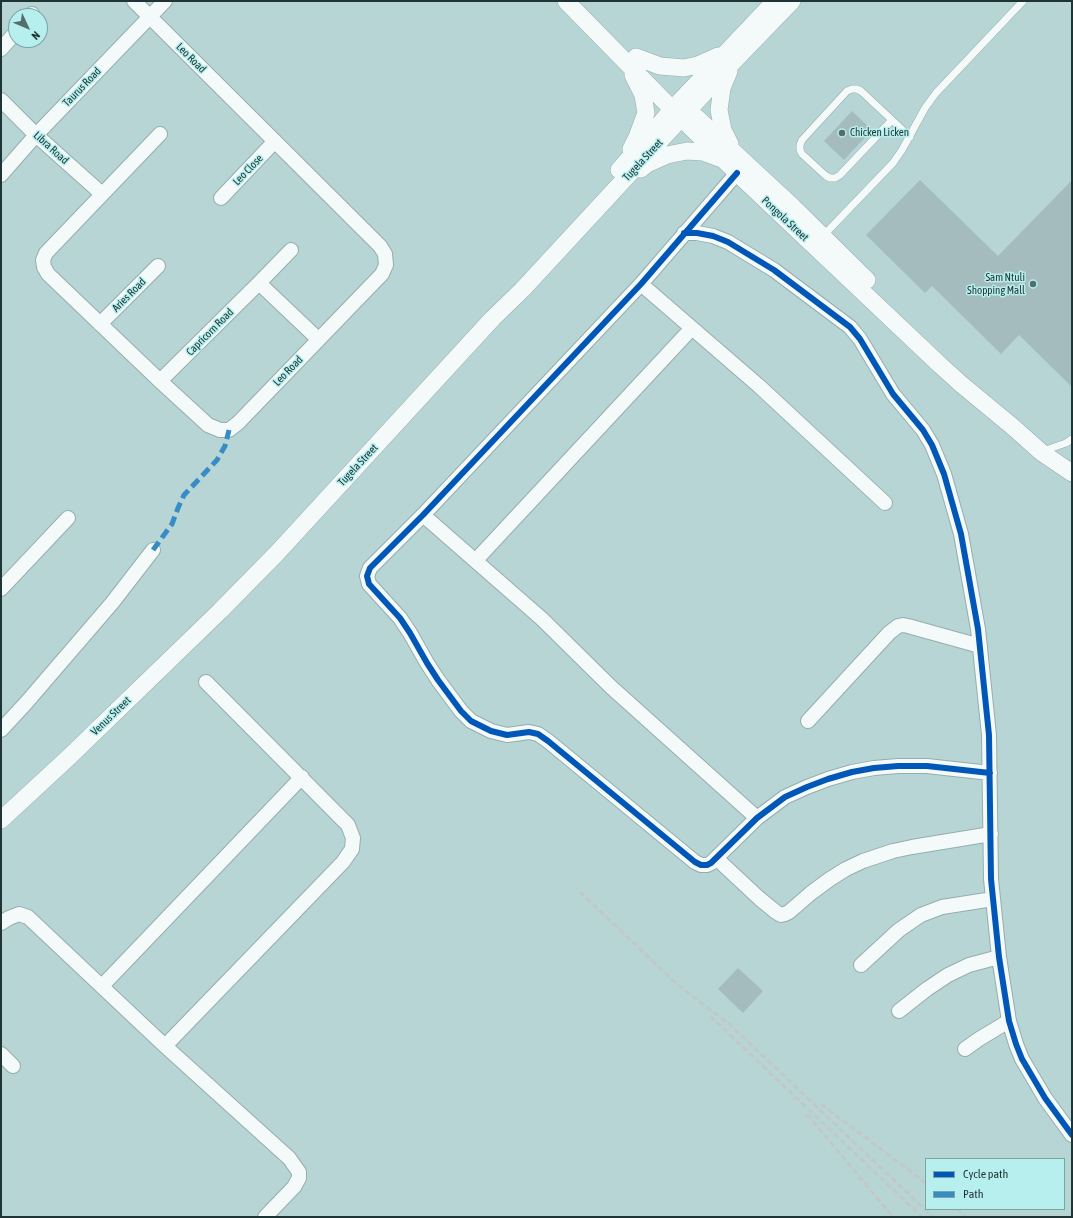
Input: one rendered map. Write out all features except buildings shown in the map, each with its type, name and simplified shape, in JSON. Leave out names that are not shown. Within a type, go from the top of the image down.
[{"type":"street","name":"Leo Road","points":[[134,1],[380,246],[385,254],[386,265],[382,274],[238,423],[229,430],[220,430],[208,425],[48,274],[44,267],[46,253],[160,134]]},
{"type":"street","name":"Taurus Road","points":[[1,175],[36,135],[165,1]]},
{"type":"street","name":"Pongola Street","points":[[566,1],[632,61],[818,241],[1001,409],[1013,427],[1042,452],[1072,473]]},
{"type":"street","name":"Pongola Street","points":[[582,1],[632,61]]},
{"type":"street","name":"Tugela Street","points":[[220,611],[277,553],[493,318],[570,223],[624,172],[729,58],[775,1]]},
{"type":"street","name":"Tugela Street","points":[[729,58],[792,1]]},
{"type":"street","points":[[1,49],[8,41]]},
{"type":"street","points":[[729,58],[722,88],[719,110],[729,156],[687,151],[668,155],[624,172],[646,113],[643,96],[632,61],[660,66],[684,68],[729,58]]},
{"type":"street","name":"Libra Road","points":[[1,100],[36,135],[102,194]]},
{"type":"street","name":"Leo Close","points":[[221,198],[275,141]]},
{"type":"street","name":"Pongola Street","points":[[729,156],[737,173],[818,241]]},
{"type":"street","points":[[737,173],[684,233],[642,284],[423,515],[370,568],[367,576],[369,584],[400,618],[410,632],[427,663],[461,711],[471,721],[490,731],[508,735],[529,732],[538,734],[695,862],[701,865],[707,865],[716,858],[757,818],[785,797],[807,787],[852,772],[874,768],[927,766],[990,773]]},
{"type":"street","points":[[684,233],[697,233],[713,236],[728,242],[774,270],[850,328],[860,339],[893,394],[927,437],[944,474],[961,534],[980,646],[989,735],[991,879],[1009,1021],[1022,1059],[1045,1098],[1072,1135]]},
{"type":"street","name":"Capricorn Road","points":[[160,381],[291,250]]},
{"type":"street","name":"Aries Road","points":[[100,324],[158,266]]},
{"type":"street","points":[[259,283],[318,339]]},
{"type":"street","points":[[642,284],[759,386],[885,503]]},
{"type":"street","points":[[476,560],[692,328]]},
{"type":"street","points":[[423,515],[542,619],[611,687],[757,818]]},
{"type":"street","points":[[1,589],[68,518]]},
{"type":"street","points":[[1,730],[112,603],[153,550]]},
{"type":"street","name":"Venus Street","points":[[1,820],[69,757],[220,611]]},
{"type":"street","points":[[808,721],[889,633],[898,626],[908,626],[980,646]]},
{"type":"street","points":[[165,1046],[343,862],[352,849],[353,838],[348,825],[206,682]]},
{"type":"street","points":[[102,986],[302,777]]},
{"type":"street","points":[[716,858],[760,899],[781,915],[789,912],[830,879],[863,861],[912,846],[991,834]]},
{"type":"street","points":[[861,965],[899,930],[921,915],[942,907],[993,899]]},
{"type":"street","points":[[1,923],[19,914],[28,917],[165,1046],[289,1158],[299,1172],[299,1178],[294,1187],[265,1217]]},
{"type":"street","points":[[898,1011],[948,975],[969,965],[1000,956]]},
{"type":"street","points":[[965,1049],[1009,1021]]},
{"type":"street","points":[[1,1054],[13,1066]]},
{"type":"lane","points":[[818,241],[893,163],[902,150],[925,108],[936,93],[1023,1]]},
{"type":"lane","points":[[892,120],[840,175],[835,178],[826,176],[802,154],[800,150],[802,140],[847,91],[852,89],[861,91],[910,136]]},
{"type":"lane","points":[[1042,452],[1066,443],[1072,439]]},
{"type":"railway","points":[[580,892],[678,985],[729,1024],[925,1209]]},
{"type":"railway","points":[[710,1016],[922,1217]]},
{"type":"railway","points":[[821,1104],[925,1182]]},
{"type":"railway","points":[[807,1114],[893,1217]]},
{"type":"railway","points":[[926,1210],[933,1217]]},
{"type":"railway","points":[[958,1210],[966,1217]]},
{"type":"marked path","points":[[153,550],[172,524],[184,495],[217,460],[225,446],[229,430]]},
{"type":"cycle path","points":[[737,173],[641,284],[423,515],[370,568],[367,576],[369,584],[400,618],[438,680],[461,711],[471,721],[491,731],[507,735],[529,732],[538,734],[695,862],[701,865],[711,863],[757,818],[785,797],[828,779],[852,772],[898,766],[927,766],[990,773]]},
{"type":"cycle path","points":[[684,233],[697,233],[713,236],[728,242],[774,270],[850,327],[860,339],[893,394],[923,430],[932,445],[944,474],[961,534],[978,629],[989,735],[991,879],[999,957],[1009,1021],[1022,1059],[1045,1098],[1072,1135]]},
{"type":"place","name":"Chicken Licken","points":[[842,133]]},
{"type":"place","name":"Sam Ntuli Shopping Mall","points":[[1033,284]]}]
